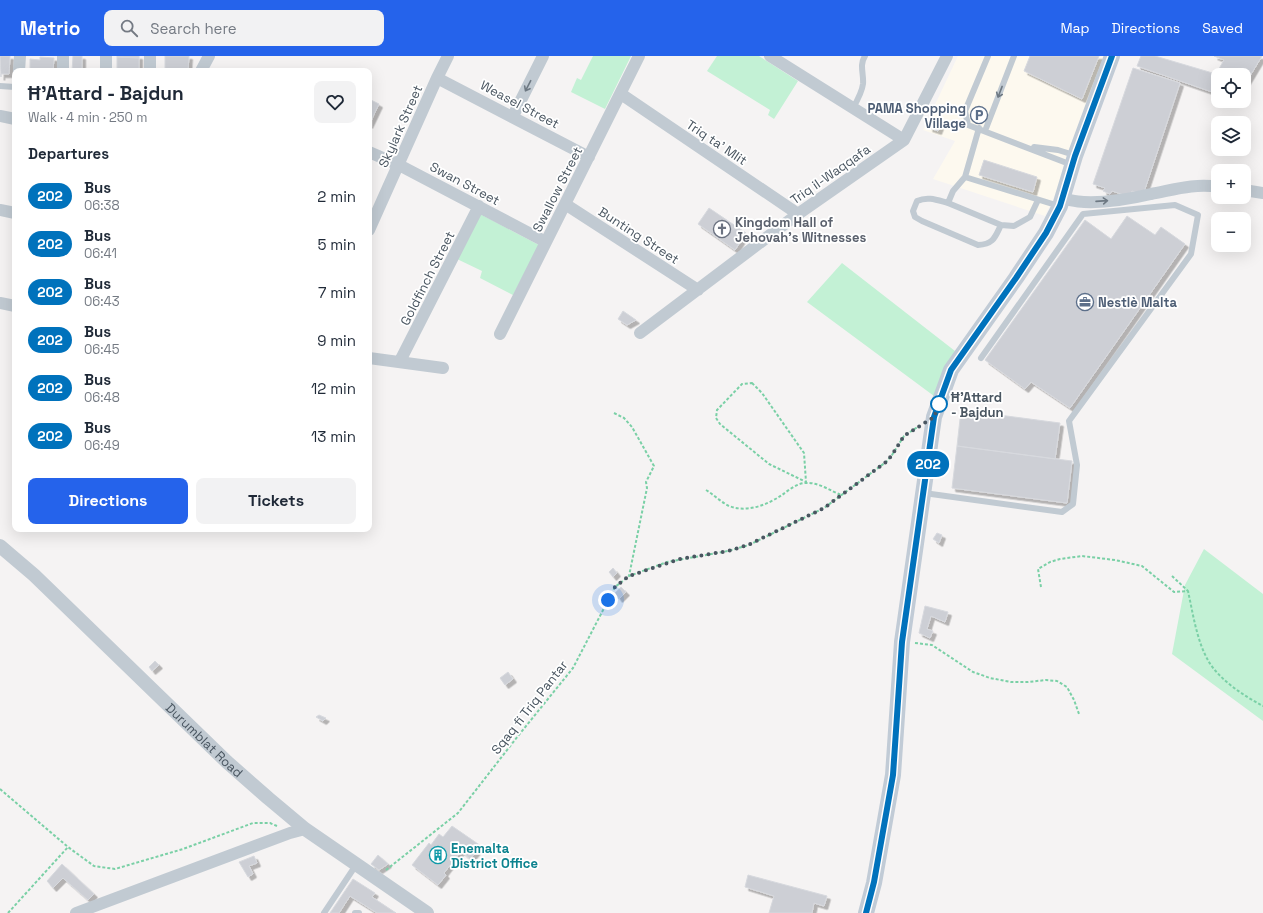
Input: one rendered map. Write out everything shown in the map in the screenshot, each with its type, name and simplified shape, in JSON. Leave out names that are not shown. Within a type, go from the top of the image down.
[{"type":"main road","points":[[866,913],[874,882],[893,775],[902,642],[934,417],[951,370],[1046,233],[1062,203],[1074,160],[1112,56]]},
{"type":"street","points":[[20,56],[20,68]]},
{"type":"street","points":[[63,56],[63,68]]},
{"type":"street","points":[[106,56],[106,68]]},
{"type":"street","points":[[203,68],[209,56]]},
{"type":"street","name":"Skylark Street","points":[[372,223],[448,56]]},
{"type":"street","points":[[513,116],[543,56]]},
{"type":"street","name":"Swallow Street","points":[[500,334],[639,56]]},
{"type":"street","points":[[770,56],[904,140]]},
{"type":"street","name":"Triq il-Waqqafa","points":[[640,333],[798,214],[904,140],[947,56]]},
{"type":"street","points":[[150,57],[150,68]]},
{"type":"street","name":"Weasel Street","points":[[437,78],[513,116],[589,157]]},
{"type":"street","name":"Triq ta' Mlit","points":[[621,94],[798,214]]},
{"type":"street","points":[[0,116],[12,118]]},
{"type":"street","name":"Swan Street","points":[[372,153],[399,164],[546,242]]},
{"type":"street","points":[[1062,203],[1083,208],[1168,190],[1211,186]]},
{"type":"street","points":[[1251,191],[1263,193]]},
{"type":"street","name":"Bunting Street","points":[[565,204],[698,290]]},
{"type":"street","name":"Goldfinch Street","points":[[400,361],[479,206]]},
{"type":"street","points":[[0,210],[12,212]]},
{"type":"street","points":[[0,303],[12,305]]},
{"type":"street","points":[[372,358],[443,368]]},
{"type":"street","name":"Durumblat Road","points":[[0,546],[34,575],[227,762],[305,830],[427,913]]},
{"type":"street","points":[[76,913],[290,833],[305,830]]},
{"type":"lane","points":[[852,108],[857,101],[863,85],[862,66],[865,56]]},
{"type":"lane","points":[[988,56],[966,111],[968,124],[1024,146],[1074,160]]},
{"type":"lane","points":[[948,203],[952,190],[965,177],[982,130],[1014,56]]},
{"type":"lane","points":[[0,86],[12,87]]},
{"type":"lane","points":[[1024,146],[1058,150],[1074,160]]},
{"type":"lane","points":[[965,177],[1038,200],[1062,203]]},
{"type":"lane","points":[[1001,225],[992,242],[986,245],[978,245],[922,221],[914,216],[912,211],[917,201],[923,198],[929,198],[948,203],[1001,225],[1014,226],[1030,217],[1038,200]]},
{"type":"lane","points":[[924,494],[1062,512],[1073,504],[1077,465],[1069,421],[1191,254],[1198,215],[1175,205],[1083,208],[981,358]]},
{"type":"lane","points":[[324,913],[356,865]]},
{"type":"lane","points":[[354,913],[359,913]]},
{"type":"path","points":[[806,482],[804,454],[762,393],[752,383],[742,384],[717,410],[716,418],[720,424],[769,464],[806,482],[814,483],[841,496]]},
{"type":"path","points":[[614,413],[624,418],[632,427],[654,466],[646,482],[647,488],[629,576]]},
{"type":"path","name":"Sqaq fi Triq Pantar","points":[[376,878],[458,813],[573,668],[615,587],[629,576],[680,559],[728,551],[748,545],[824,508],[886,462],[904,436],[934,417]]},
{"type":"path","points":[[706,490],[728,505],[736,508],[747,508],[769,503],[798,484],[806,482]]},
{"type":"path","points":[[1041,587],[1038,569],[1050,562],[1060,559],[1082,556],[1115,560],[1142,566],[1174,592],[1188,591]]},
{"type":"path","points":[[1172,576],[1188,591],[1197,633],[1209,662],[1229,684],[1263,706]]},
{"type":"path","points":[[902,642],[932,645],[973,672],[990,678],[1011,682],[1046,680],[1057,681],[1067,687],[1079,714]]},
{"type":"path","points":[[0,789],[68,847],[94,866],[115,869],[183,849],[253,823],[270,823],[290,833]]},
{"type":"path","points":[[8,913],[68,847]]},
{"type":"shaded area","name":"PAMA Shopping Village","points":[[958,56],[1107,56],[1065,174],[1045,216],[933,179],[955,141],[923,130]]},
{"type":"green space","points":[[593,56],[631,56],[605,109],[571,92],[577,78],[581,80]]},
{"type":"green space","points":[[717,56],[759,56],[798,81],[774,119],[768,115],[770,110],[707,71]]},
{"type":"green space","points":[[480,214],[539,245],[513,295],[480,278],[482,271],[457,259]]},
{"type":"green space","points":[[842,263],[955,351],[934,396],[807,302]]},
{"type":"green space","points":[[1204,549],[1263,594],[1263,721],[1172,654],[1185,585]]},
{"type":"building","points":[[0,56],[10,56],[9,74],[1,74],[1,77]]},
{"type":"building","points":[[73,56],[82,56],[82,68],[72,68]]},
{"type":"building","points":[[139,56],[139,58],[117,57]]},
{"type":"building","points":[[165,56],[189,56],[188,68],[165,68]]},
{"type":"building","points":[[1030,56],[1099,56],[1082,99],[1024,71]]},
{"type":"building","points":[[1141,56],[1155,56],[1211,73],[1211,92],[1137,66]]},
{"type":"building","points":[[1214,56],[1262,56],[1251,74],[1251,68],[1219,68],[1224,60]]},
{"type":"building","points":[[40,57],[54,58],[53,68],[30,68],[30,59],[40,60]]},
{"type":"building","points":[[117,57],[139,58],[139,68],[117,68]]},
{"type":"building","points":[[1133,68],[1180,83],[1143,195],[1132,191],[1130,197],[1112,191],[1110,194],[1103,191],[1105,188],[1093,184]]},
{"type":"building","points":[[372,100],[379,104],[372,119]]},
{"type":"building","points":[[932,122],[940,126],[938,131],[929,128]]},
{"type":"building","points":[[984,160],[1037,177],[1033,192],[979,175]]},
{"type":"building","name":"Kingdom Hall of Jehovah's Witnesses","points":[[709,208],[746,233],[735,250],[698,224]]},
{"type":"building","name":"Nestlè Malta","points":[[1127,216],[1155,235],[1161,227],[1185,244],[1070,408],[1031,382],[1025,389],[985,360],[1085,220],[1111,239]]},
{"type":"building","points":[[623,311],[636,320],[627,325],[618,319]]},
{"type":"building","points":[[961,410],[1060,423],[1055,459],[957,446]]},
{"type":"building","points":[[957,446],[1072,461],[1067,503],[952,488]]},
{"type":"building","points":[[937,533],[942,535],[939,543],[933,539]]},
{"type":"building","points":[[613,568],[617,573],[613,577],[609,572]]},
{"type":"building","points":[[621,587],[626,592],[619,599],[615,593]]},
{"type":"building","points":[[925,606],[948,612],[945,622],[931,616],[927,629],[933,631],[930,638],[919,633]]},
{"type":"building","points":[[155,661],[159,665],[152,671],[149,667]]},
{"type":"building","points":[[508,672],[513,679],[505,685],[500,678]]},
{"type":"building","points":[[319,715],[326,718],[323,721],[316,717]]},
{"type":"building","name":"Enemalta District Office","points":[[452,826],[481,846],[470,859],[461,851],[444,873],[446,875],[438,885],[412,865],[429,843],[431,845],[439,834],[443,837]]},
{"type":"building","points":[[378,855],[388,864],[379,870],[371,864]]},
{"type":"building","points":[[254,856],[257,863],[249,866],[253,874],[248,877],[239,862]]},
{"type":"building","points":[[62,864],[94,894],[88,900],[63,878],[53,888],[47,881]]},
{"type":"building","points":[[748,875],[827,896],[824,906],[814,903],[812,913],[769,913],[774,896],[745,887]]},
{"type":"building","points":[[353,879],[375,893],[372,897],[396,913],[377,913],[350,896],[339,913],[330,913]]},
{"type":"bus line","name":"202","points":[[866,913],[874,882],[893,775],[902,642],[934,417],[951,370],[1046,233],[1060,206],[1068,184],[1075,156],[1112,56]]},
{"type":"place","name":"PAMA Shopping Village","points":[[979,115]]},
{"type":"place","name":"Kingdom Hall of Jehovah's Witnesses","points":[[722,229]]},
{"type":"place","name":"Nestlè Malta","points":[[1085,302]]},
{"type":"place","name":"Ħ'Attard - Bajdun","points":[[939,404]]},
{"type":"place","name":"Enemalta District Office","points":[[438,855]]},
{"type":"route","points":[[608,600],[615,587],[629,576],[668,562],[728,551],[748,545],[824,508],[886,462],[904,436],[934,417],[939,404]]}]
